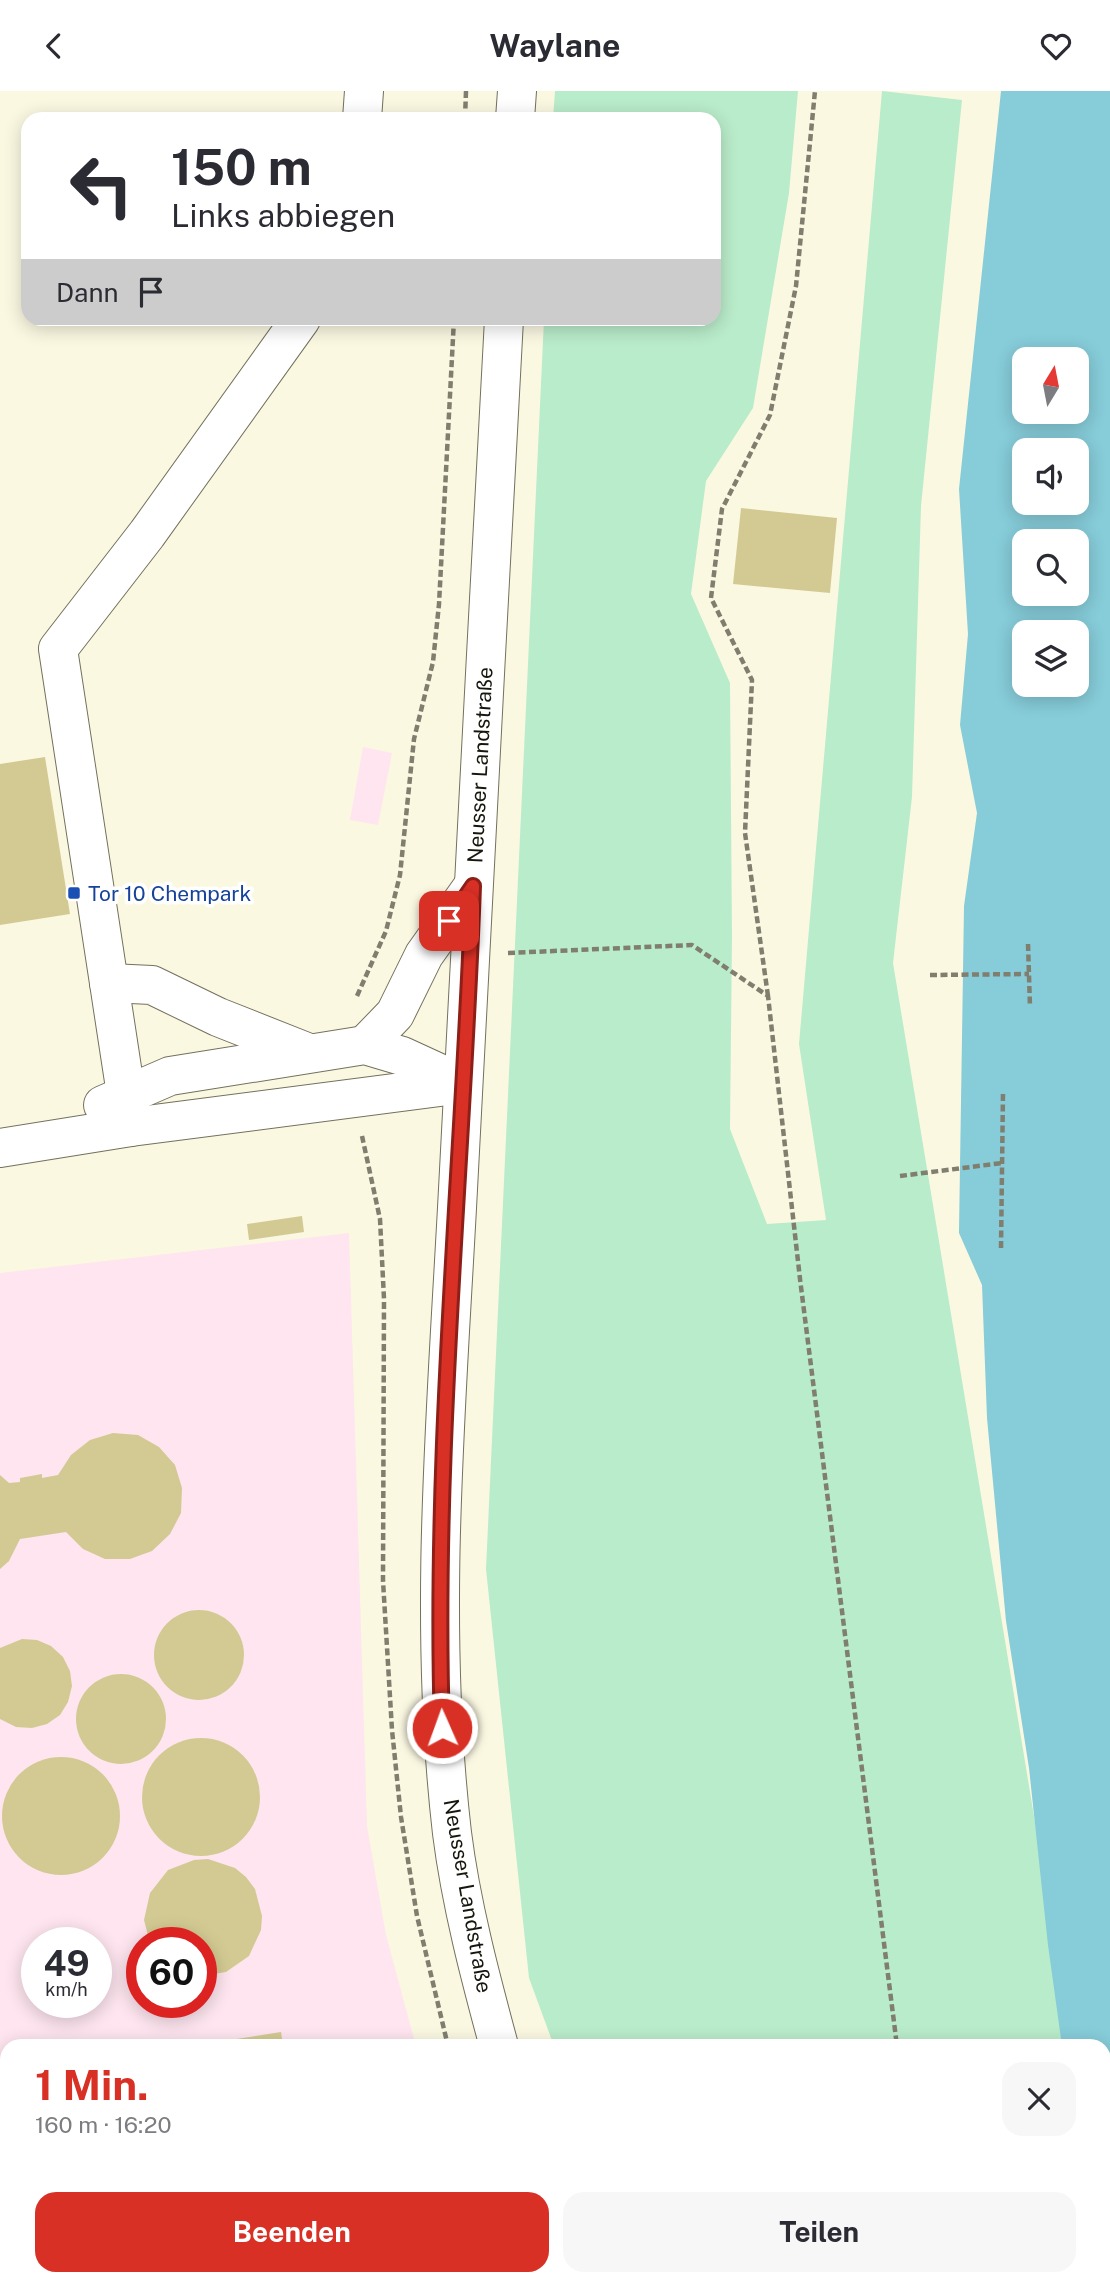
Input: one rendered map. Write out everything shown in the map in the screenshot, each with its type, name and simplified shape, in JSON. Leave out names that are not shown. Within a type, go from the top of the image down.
[{"type":"main road","points":[[362,112],[363,91]]},
{"type":"main road","points":[[516,112],[517,91]]},
{"type":"main road","points":[[128,1111],[58,649],[147,534],[297,326]]},
{"type":"main road","name":"Neusser Landstraße","points":[[497,2039],[472,1937],[453,1837],[442,1728],[440,1644],[443,1504],[463,1084],[504,326]]},
{"type":"main road","points":[[359,1046],[394,1014],[424,955],[473,886]]},
{"type":"main road","points":[[109,983],[152,985],[218,1017],[310,1054]]},
{"type":"main road","points":[[128,1111],[170,1076],[359,1046],[402,1056],[463,1084]]},
{"type":"main road","points":[[18,1145],[128,1111],[358,1098],[463,1084]]},
{"type":"path","points":[[465,112],[466,91]]},
{"type":"path","points":[[815,91],[796,286],[770,415],[722,509],[711,598],[752,680],[745,833],[768,996],[805,1320],[896,2039]]},
{"type":"path","points":[[359,1046],[350,1020],[352,1009],[386,931],[400,875],[414,739],[433,662],[439,604],[454,326]]},
{"type":"path","points":[[1028,944],[1030,1007]]},
{"type":"path","points":[[471,955],[692,945],[768,996]]},
{"type":"path","points":[[930,975],[1029,974]]},
{"type":"path","points":[[1001,1248],[1003,1092]]},
{"type":"path","points":[[358,1098],[364,1147],[380,1219],[384,1299],[383,1581],[392,1730],[401,1817],[417,1916],[446,2039]]},
{"type":"path","points":[[900,1176],[1002,1163]]},
{"type":"shaded area","points":[[363,747],[392,753],[378,825],[350,820]]},
{"type":"shaded area","points":[[349,1233],[367,1826],[386,1935],[414,2039],[0,2039],[0,1273]]},
{"type":"green space","points":[[555,91],[798,91],[789,193],[753,408],[706,481],[691,594],[730,683],[730,1129],[767,1224],[826,1220],[799,1044],[882,91],[962,100],[921,506],[912,797],[893,963],[1071,2039],[551,2039],[529,1978],[486,1569],[544,326],[721,326],[721,112],[554,112]]},
{"type":"water","points":[[1001,91],[1110,91],[1110,2039],[1061,2039],[1029,1768],[1006,1621],[987,1418],[982,1285],[959,1233],[964,906],[977,813],[960,725],[968,634],[959,489]]},
{"type":"building","points":[[741,508],[837,518],[830,593],[733,584]]},
{"type":"building","points":[[45,757],[70,914],[0,925],[0,764]]},
{"type":"building","points":[[302,1216],[304,1232],[249,1240],[247,1224]]},
{"type":"building","points":[[113,1433],[138,1435],[159,1447],[175,1465],[182,1488],[181,1513],[170,1534],[152,1551],[130,1559],[105,1559],[83,1549],[66,1532],[20,1539],[9,1561],[0,1569],[0,1475],[9,1483],[42,1474],[42,1478],[58,1475],[71,1455],[90,1440]]},
{"type":"building","points":[[199,1610],[216,1614],[231,1623],[240,1638],[244,1655],[240,1672],[231,1687],[216,1696],[199,1700],[182,1696],[167,1687],[158,1672],[154,1655],[158,1638],[167,1623],[182,1614]]},
{"type":"building","points":[[22,1639],[37,1640],[51,1646],[63,1657],[70,1671],[72,1686],[68,1702],[60,1715],[47,1724],[32,1728],[16,1727],[0,1719],[0,1648]]},
{"type":"building","points":[[121,1674],[146,1682],[158,1694],[166,1719],[158,1744],[146,1756],[121,1764],[96,1756],[84,1744],[76,1719],[84,1694],[96,1682]]},
{"type":"building","points":[[201,1738],[234,1748],[250,1764],[260,1797],[250,1830],[234,1846],[201,1856],[168,1846],[152,1830],[142,1797],[152,1764],[168,1748]]},
{"type":"building","points":[[61,1757],[72,1758],[94,1767],[110,1783],[119,1805],[119,1827],[110,1849],[94,1865],[72,1874],[61,1875],[50,1874],[28,1865],[12,1849],[3,1827],[2,1816],[3,1805],[12,1783],[28,1767],[50,1758]]},
{"type":"building","points":[[208,1859],[235,1868],[255,1889],[262,1916],[261,1930],[249,1956],[226,1972],[217,1973],[217,1927],[146,1927],[144,1920],[150,1893],[168,1870],[194,1860]]},
{"type":"building","points":[[281,2032],[282,2039],[236,2039]]},
{"type":"place","name":"Tor 10 Chempark","points":[[74,893]]},
{"type":"route","points":[[442,1728],[440,1644],[443,1504],[473,886],[449,921]]}]
